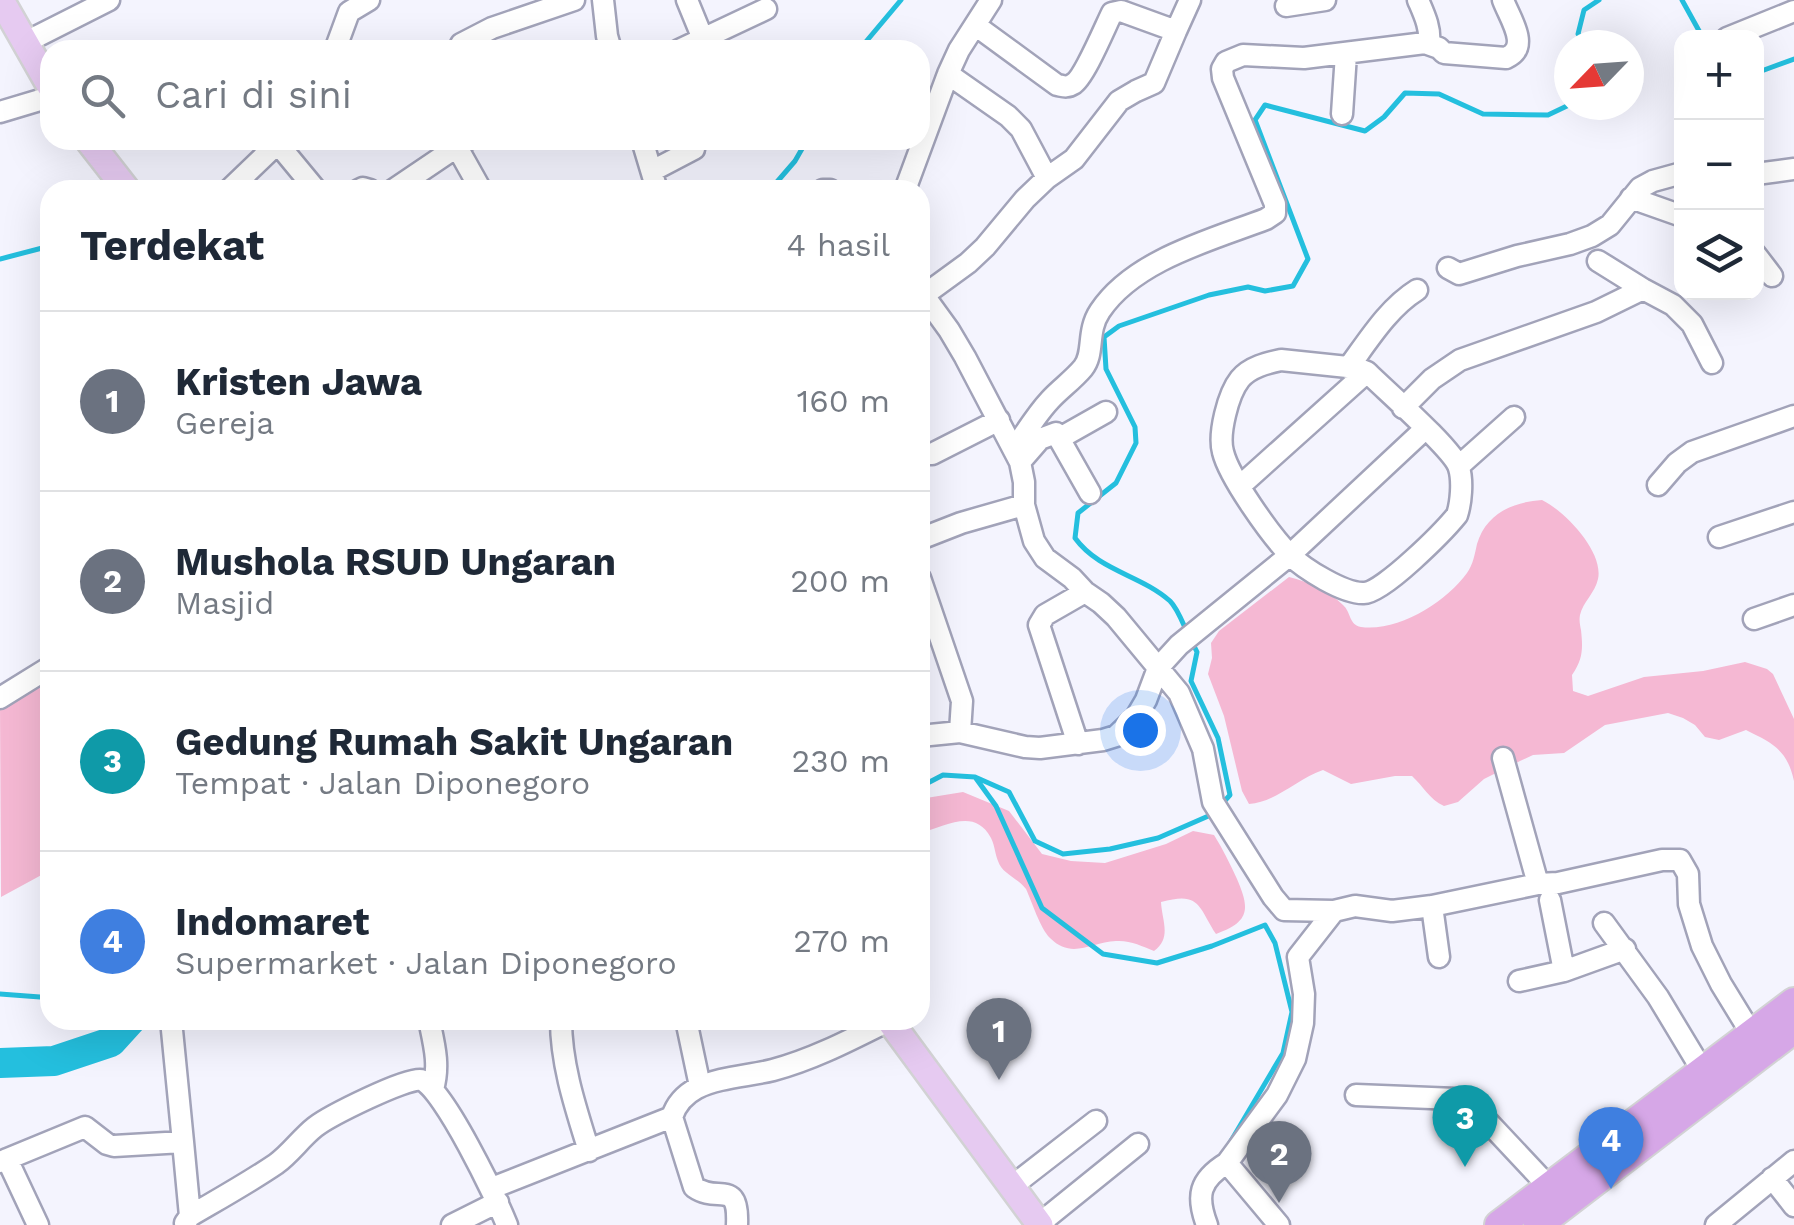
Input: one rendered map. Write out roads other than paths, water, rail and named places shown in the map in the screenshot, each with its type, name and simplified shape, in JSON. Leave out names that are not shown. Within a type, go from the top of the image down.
[{"type":"highway","points":[[1499,1225],[1794,1002]]},
{"type":"highway","points":[[1538,1225],[1794,1029]]},
{"type":"main road","points":[[2,4],[40,68]]},
{"type":"main road","points":[[96,150],[119,180]]},
{"type":"main road","points":[[896,1030],[1039,1224]]},
{"type":"street","points":[[26,42],[109,0]]},
{"type":"street","points":[[339,40],[349,12],[368,0]]},
{"type":"street","points":[[469,40],[574,0]]},
{"type":"street","points":[[603,0],[608,40]]},
{"type":"street","points":[[687,0],[704,39],[766,10]]},
{"type":"street","points":[[930,123],[948,74],[991,0]]},
{"type":"street","points":[[930,288],[976,255],[1045,174],[1074,159],[1119,102],[1154,84],[1190,0]]},
{"type":"street","points":[[1286,6],[1325,0]]},
{"type":"street","points":[[1418,0],[1430,33],[1429,44]]},
{"type":"street","points":[[1017,456],[1045,405],[1086,363],[1095,319],[1124,283],[1146,268],[1275,212],[1223,78],[1226,62],[1243,54],[1304,58],[1429,44],[1444,53],[1506,58],[1514,55],[1519,38],[1503,0]]},
{"type":"street","points":[[975,25],[1063,87],[1074,84],[1081,74],[1112,6],[1176,31]]},
{"type":"street","points":[[1747,30],[1794,11]]},
{"type":"street","points":[[1342,114],[1346,54]]},
{"type":"street","points":[[948,74],[1021,129],[1045,174]]},
{"type":"street","points":[[0,112],[40,100]]},
{"type":"street","points":[[241,180],[275,150]]},
{"type":"street","points":[[285,150],[308,180]]},
{"type":"street","points":[[407,180],[448,150]]},
{"type":"street","points":[[463,150],[476,180]]},
{"type":"street","points":[[645,150],[655,180],[693,150]]},
{"type":"street","points":[[909,180],[920,150]]},
{"type":"street","points":[[1764,173],[1794,169]]},
{"type":"street","points":[[1448,268],[1460,274],[1584,240],[1610,225],[1640,188],[1674,175]]},
{"type":"street","points":[[1631,198],[1674,213]]},
{"type":"street","points":[[1598,261],[1674,305],[1699,335],[1712,363]]},
{"type":"street","points":[[1764,266],[1772,276]]},
{"type":"street","points":[[1403,408],[1432,379],[1460,360],[1596,312],[1642,289]]},
{"type":"street","points":[[1240,486],[1358,370],[1383,321],[1406,296],[1418,290]]},
{"type":"street","points":[[930,305],[957,344],[1017,456],[1030,531],[1039,550],[1116,617],[1179,693],[1204,749],[1217,807],[1284,910],[1334,911],[1354,906],[1392,910],[1544,892],[1558,883],[1662,860],[1680,860],[1688,874],[1689,904],[1702,946],[1751,1033]]},
{"type":"street","points":[[1282,360],[1358,370],[1403,408],[1459,466],[1460,504],[1457,515],[1393,577],[1363,594],[1340,586],[1290,555],[1225,460],[1221,447],[1225,415],[1240,379],[1251,370],[1282,360]]},
{"type":"street","points":[[1060,438],[1106,412]]},
{"type":"street","points":[[1658,485],[1692,452],[1794,416]]},
{"type":"street","points":[[1459,466],[1514,417]]},
{"type":"street","points":[[932,454],[999,420]]},
{"type":"street","points":[[930,735],[960,732],[1025,748],[1116,736],[1146,700],[1158,668],[1179,645],[1290,555],[1426,428]]},
{"type":"street","points":[[1017,456],[1054,433],[1090,493]]},
{"type":"street","points":[[930,535],[1024,505]]},
{"type":"street","points":[[1720,536],[1792,518]]},
{"type":"street","points":[[1078,744],[1039,625],[1045,615],[1084,592]]},
{"type":"street","points":[[1754,619],[1794,605]]},
{"type":"street","points":[[930,607],[962,701],[960,732]]},
{"type":"street","points":[[0,698],[40,673]]},
{"type":"street","points":[[1503,758],[1564,971]]},
{"type":"street","points":[[1432,906],[1439,957]]},
{"type":"street","points":[[1207,1225],[1201,1210],[1202,1188],[1227,1163],[1277,1095],[1295,1059],[1303,1023],[1298,957],[1334,911]]},
{"type":"street","points":[[1604,922],[1658,997],[1702,1070]]},
{"type":"street","points":[[1519,981],[1564,971],[1625,949]]},
{"type":"street","points":[[172,1030],[187,1220],[282,1160],[323,1121],[411,1080],[420,1080],[433,1089],[495,1195],[508,1225]]},
{"type":"street","points":[[431,1030],[437,1064],[433,1089]]},
{"type":"street","points":[[562,1030],[574,1104],[589,1151]]},
{"type":"street","points":[[688,1030],[700,1086]]},
{"type":"street","points":[[737,1225],[737,1208],[730,1194],[706,1193],[694,1186],[672,1117],[674,1108],[700,1086],[793,1064],[868,1030]]},
{"type":"street","points":[[1356,1095],[1456,1099],[1474,1107],[1550,1188]]},
{"type":"street","points":[[452,1225],[495,1195],[672,1117]]},
{"type":"street","points":[[1011,1187],[1096,1122]]},
{"type":"street","points":[[38,1225],[4,1161],[85,1127],[114,1146],[182,1142]]},
{"type":"street","points":[[1039,1224],[1138,1144]]},
{"type":"street","points":[[1716,1225],[1794,1161]]},
{"type":"street","points":[[1227,1163],[1279,1225]]},
{"type":"street","points":[[1772,1178],[1794,1206]]},
{"type":"waterway","points":[[867,40],[901,0]]},
{"type":"waterway","points":[[1579,30],[1584,10],[1599,0]]},
{"type":"waterway","points":[[1682,0],[1699,30]]},
{"type":"waterway","points":[[1764,70],[1794,59]]},
{"type":"waterway","points":[[1186,630],[1170,601],[1108,566],[1075,538],[1078,513],[1116,483],[1136,443],[1135,427],[1106,369],[1104,337],[1119,326],[1209,295],[1248,287],[1265,291],[1293,286],[1308,259],[1255,120],[1265,105],[1365,131],[1405,93],[1439,94],[1483,114],[1554,112]]},
{"type":"waterway","points":[[779,180],[801,150]]},
{"type":"waterway","points":[[0,259],[40,249]]},
{"type":"waterway","points":[[1193,644],[1197,652],[1191,681],[1218,738],[1230,795],[1220,806]]},
{"type":"waterway","points":[[930,782],[943,775],[975,777],[996,806],[1042,908],[1103,954],[1157,963],[1265,925],[1275,943],[1292,1012],[1283,1053],[1228,1146]]},
{"type":"waterway","points":[[975,777],[1009,792],[1035,841],[1063,854],[1158,838],[1213,814]]},
{"type":"waterway","points":[[0,994],[40,997]]},
{"type":"waterway","points":[[0,1063],[54,1061],[111,1042],[122,1030]]},
{"type":"place","name":"Kristen Jawa","points":[[999,1080]]},
{"type":"place","name":"Gedung Rumah Sakit Ungaran","points":[[1465,1167]]},
{"type":"place","name":"Indomaret","points":[[1611,1189]]},
{"type":"place","name":"Mushola RSUD Ungaran","points":[[1279,1203]]}]
